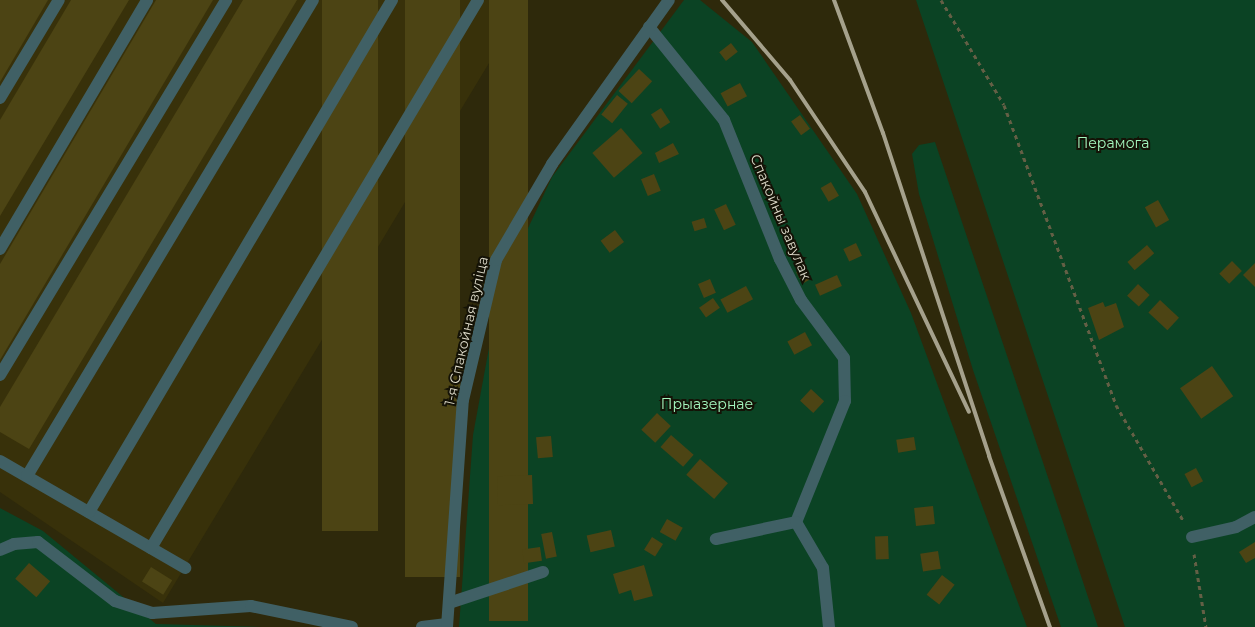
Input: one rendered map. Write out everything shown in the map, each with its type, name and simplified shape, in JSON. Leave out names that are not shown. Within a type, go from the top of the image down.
[{"type":"street","points":[[0,98],[59,0]]},
{"type":"street","points":[[0,249],[147,0]]},
{"type":"street","points":[[0,375],[226,0]]},
{"type":"street","points":[[27,476],[312,0]]},
{"type":"street","points":[[89,512],[392,0]]},
{"type":"street","points":[[151,548],[478,0]]},
{"type":"street","name":"1-я Спакойная вуліца","points":[[447,625],[463,400],[496,260],[552,164],[648,27],[670,0]]},
{"type":"street","name":"Спакойны завулак","points":[[648,27],[724,120],[780,259],[801,300],[844,358],[845,401],[796,522]]},
{"type":"street","points":[[0,461],[185,568]]},
{"type":"street","points":[[1192,536],[1236,528],[1255,517]]},
{"type":"street","points":[[716,539],[796,522],[823,568],[829,627]]},
{"type":"street","points":[[0,550],[14,544],[38,542],[115,601],[152,613],[251,606],[352,627]]},
{"type":"street","points":[[449,603],[543,572]]},
{"type":"street","points":[[422,627],[447,625]]},
{"type":"path","points":[[941,0],[1004,105],[1116,405],[1192,536],[1206,627]]},
{"type":"shaded area","points":[[0,0],[527,0],[163,603],[0,492]]},
{"type":"green space","name":"Прыазернае","points":[[684,0],[700,0],[752,42],[857,194],[911,313],[1027,627],[459,627],[473,435],[500,288],[552,177]]},
{"type":"green space","name":"Перамога","points":[[916,0],[1255,0],[1255,627],[1125,627]]},
{"type":"green space","points":[[935,142],[1098,627],[1061,627],[973,370],[919,194],[912,154],[919,145]]},
{"type":"green space","points":[[0,508],[43,531],[156,624],[263,627],[0,627]]},
{"type":"building","points":[[0,0],[48,0],[0,82]]},
{"type":"building","points":[[71,0],[129,0],[0,216],[0,120]]},
{"type":"building","points":[[156,0],[213,0],[0,360],[0,264]]},
{"type":"building","points":[[243,0],[297,0],[29,449],[0,432],[0,407]]},
{"type":"building","points":[[322,0],[378,0],[378,531],[322,531]]},
{"type":"building","points":[[405,0],[460,0],[460,577],[405,577]]},
{"type":"building","points":[[489,0],[528,0],[528,621],[489,621]]},
{"type":"building","points":[[731,43],[738,52],[726,61],[719,52]]},
{"type":"building","points":[[639,69],[652,81],[632,103],[619,91]]},
{"type":"building","points":[[740,83],[747,96],[728,107],[721,93]]},
{"type":"building","points":[[617,95],[628,104],[612,123],[601,114]]},
{"type":"building","points":[[661,108],[670,122],[660,129],[651,115]]},
{"type":"building","points":[[800,115],[810,129],[801,135],[791,121]]},
{"type":"building","points":[[621,128],[643,153],[614,178],[592,153]]},
{"type":"building","points":[[673,143],[679,154],[659,163],[655,153]]},
{"type":"building","points":[[654,174],[661,191],[648,196],[641,179]]},
{"type":"building","points":[[831,182],[839,196],[829,202],[821,188]]},
{"type":"building","points":[[1158,200],[1169,220],[1156,227],[1145,207]]},
{"type":"building","points":[[726,204],[736,225],[724,230],[714,209]]},
{"type":"building","points":[[704,218],[707,228],[694,231],[692,222]]},
{"type":"building","points":[[615,230],[624,242],[610,253],[601,241]]},
{"type":"building","points":[[856,243],[862,256],[849,262],[843,249]]},
{"type":"building","points":[[1147,245],[1154,253],[1135,270],[1127,262]]},
{"type":"building","points":[[1232,261],[1242,271],[1229,284],[1219,274]]},
{"type":"building","points":[[1255,263],[1255,287],[1243,275]]},
{"type":"building","points":[[804,268],[810,279],[802,284],[796,272]]},
{"type":"building","points":[[837,275],[842,286],[820,296],[815,285]]},
{"type":"building","points":[[710,279],[716,293],[704,298],[698,284]]},
{"type":"building","points":[[1138,284],[1150,295],[1139,307],[1127,296]]},
{"type":"building","points":[[746,286],[753,299],[727,313],[720,300]]},
{"type":"building","points":[[713,298],[720,308],[706,318],[699,308]]},
{"type":"building","points":[[1160,300],[1179,318],[1167,330],[1148,312]]},
{"type":"building","points":[[1103,302],[1105,307],[1116,303],[1124,327],[1099,340],[1088,308]]},
{"type":"building","points":[[805,332],[812,345],[794,355],[787,341]]},
{"type":"building","points":[[1212,366],[1233,396],[1201,419],[1180,388]]},
{"type":"building","points":[[811,389],[824,401],[813,413],[800,401]]},
{"type":"building","points":[[657,413],[671,426],[655,443],[641,430]]},
{"type":"building","points":[[671,435],[694,455],[683,467],[661,447]]},
{"type":"building","points":[[551,436],[553,457],[538,458],[536,437]]},
{"type":"building","points":[[914,437],[916,450],[898,453],[896,440]]},
{"type":"building","points":[[700,459],[728,483],[714,499],[686,475]]},
{"type":"building","points":[[1196,468],[1203,481],[1192,487],[1185,474]]},
{"type":"building","points":[[532,475],[533,504],[498,505],[497,476]]},
{"type":"building","points":[[933,506],[935,524],[916,526],[914,508]]},
{"type":"building","points":[[667,519],[683,528],[675,541],[660,532]]},
{"type":"building","points":[[611,530],[615,547],[590,552],[587,536]]},
{"type":"building","points":[[552,532],[557,557],[546,559],[541,534]]},
{"type":"building","points":[[875,536],[888,536],[889,559],[876,559]]},
{"type":"building","points":[[652,537],[663,544],[655,557],[644,550]]},
{"type":"building","points":[[1255,542],[1255,558],[1246,563],[1239,552]]},
{"type":"building","points":[[540,547],[542,561],[524,563],[522,550]]},
{"type":"building","points":[[938,551],[941,569],[923,572],[920,554]]},
{"type":"building","points":[[29,563],[50,581],[36,597],[15,579]]},
{"type":"building","points":[[644,565],[653,596],[634,601],[631,590],[619,594],[613,574]]},
{"type":"building","points":[[151,567],[172,580],[163,595],[142,581]]},
{"type":"building","points":[[942,575],[955,585],[939,605],[927,595]]},
{"type":"railway","points":[[722,0],[790,80],[865,192],[969,412]]},
{"type":"railway","points":[[834,0],[883,133],[989,456],[1050,627]]}]
